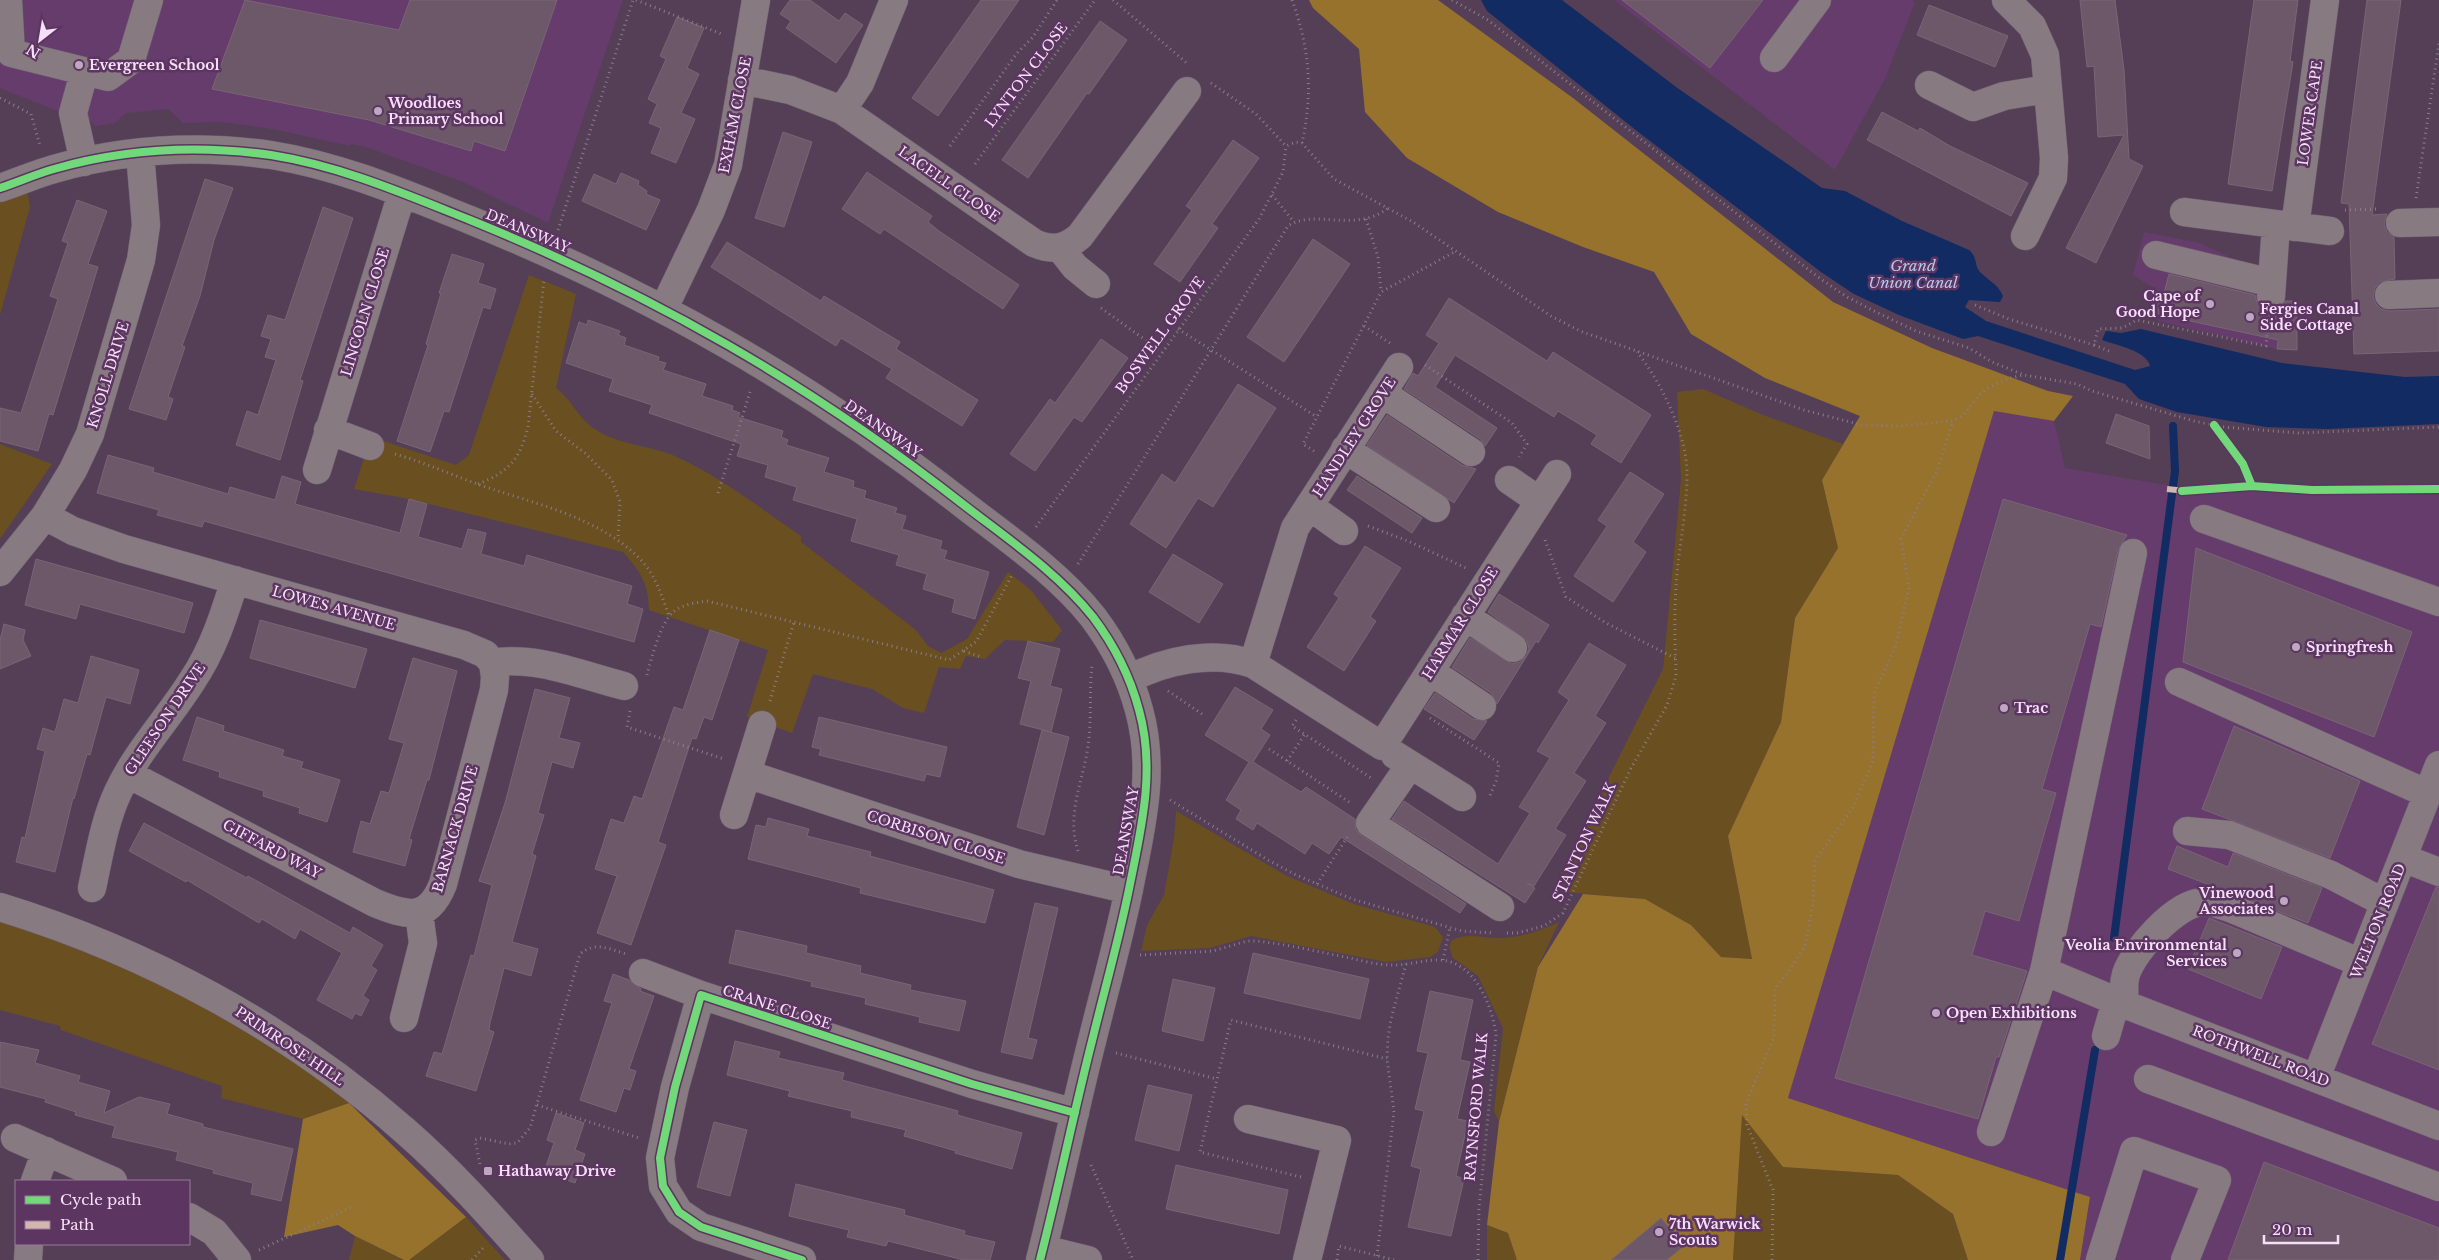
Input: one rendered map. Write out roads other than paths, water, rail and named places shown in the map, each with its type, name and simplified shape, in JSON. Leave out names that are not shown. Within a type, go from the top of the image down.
[{"type":"street","points":[[8,0],[11,53],[84,73],[108,77],[131,60],[149,0]]},
{"type":"street","name":"EXHAM CLOSE","points":[[664,308],[711,210],[728,165],[756,0]]},
{"type":"street","points":[[842,110],[860,83],[894,0]]},
{"type":"street","points":[[1774,58],[1817,0]]},
{"type":"street","points":[[2006,0],[2032,26],[2038,35],[2044,55],[2054,158],[2053,178],[2025,236]]},
{"type":"street","name":"LOWER CAPE","points":[[2156,255],[2271,290],[2277,225],[2325,0]]},
{"type":"street","points":[[84,73],[72,113],[84,162]]},
{"type":"street","name":"LACELL CLOSE","points":[[742,80],[790,90],[842,110],[1034,244],[1044,248],[1060,248]]},
{"type":"street","points":[[1096,284],[1075,266],[1060,248],[1072,243],[1088,226],[1197,81]]},
{"type":"street","points":[[1929,85],[1973,107],[2004,96],[2047,89]]},
{"type":"street","name":"DEANSWAY","points":[[0,188],[53,169],[84,162],[140,153],[183,149],[272,156],[336,169],[402,193],[507,235],[592,273],[664,308],[758,361],[886,445],[1055,578],[1091,614],[1114,646],[1129,679],[1140,713],[1147,766],[1146,792],[1139,843],[1042,1255]]},
{"type":"street","name":"KNOLL DRIVE","points":[[0,572],[45,516],[73,470],[90,434],[136,280],[146,225],[140,153]]},
{"type":"street","name":"LINCOLN CLOSE","points":[[317,470],[402,193]]},
{"type":"street","points":[[2184,212],[2277,225],[2334,221]]},
{"type":"street","points":[[2399,212],[2439,222]]},
{"type":"street","points":[[2389,295],[2439,293]]},
{"type":"street","name":"HANDLEY GROVE","points":[[1253,664],[1295,528],[1327,519],[1340,458],[1403,357]]},
{"type":"street","points":[[1382,393],[1471,452]]},
{"type":"street","points":[[328,430],[370,446]]},
{"type":"street","points":[[1340,458],[1436,508]]},
{"type":"street","name":"HARMAR CLOSE","points":[[1382,746],[1532,510],[1557,474]]},
{"type":"street","points":[[1509,480],[1532,510]]},
{"type":"street","name":"LOWES AVENUE","points":[[45,516],[73,531],[124,550],[464,645],[485,654],[493,663]]},
{"type":"street","points":[[2204,519],[2439,602]]},
{"type":"street","points":[[1992,1132],[2044,971],[2134,553]]},
{"type":"street","name":"GLEESON DRIVE","points":[[92,888],[110,812],[128,774],[149,739],[191,683],[209,653],[235,580]]},
{"type":"street","points":[[1466,616],[1513,648]]},
{"type":"street","points":[[1129,679],[1166,664],[1216,657],[1235,658],[1253,664],[1309,698],[1413,768],[1462,797]]},
{"type":"street","points":[[493,663],[514,661],[534,663],[633,692]]},
{"type":"street","name":"BARNACK DRIVE","points":[[419,913],[431,904],[442,884],[494,690],[496,676],[493,663]]},
{"type":"street","points":[[1430,671],[1482,706]]},
{"type":"street","points":[[2179,682],[2428,794]]},
{"type":"street","points":[[734,815],[762,724]]},
{"type":"street","name":"WELTON ROAD","points":[[2316,1078],[2439,765]]},
{"type":"street","points":[[1413,768],[1370,823],[1500,907]]},
{"type":"street","name":"GIFFARD WAY","points":[[128,774],[375,903],[397,912],[419,913]]},
{"type":"street","name":"CORBISON CLOSE","points":[[747,774],[1019,864],[1128,890]]},
{"type":"street","points":[[2187,831],[2229,835],[2330,876],[2385,902]]},
{"type":"street","points":[[2403,858],[2439,872]]},
{"type":"street","points":[[2106,1036],[2120,1002],[2133,958],[2158,929],[2190,905],[2201,902],[2216,903],[2361,963]]},
{"type":"street","name":"PRIMROSE HILL","points":[[0,907],[56,925],[143,961],[214,997],[278,1036],[358,1093],[404,1130],[472,1196],[530,1260]]},
{"type":"street","points":[[404,1018],[423,943],[419,913]]},
{"type":"street","name":"CRANE CLOSE","points":[[638,965],[701,995],[972,1084],[1075,1113]]},
{"type":"street","name":"ROTHWELL ROAD","points":[[2044,971],[2439,1126]]},
{"type":"street","name":"CRANE CLOSE","points":[[701,995],[675,1087],[660,1158],[663,1186],[679,1212],[701,1227],[802,1260]]},
{"type":"street","points":[[2148,1079],[2439,1188]]},
{"type":"street","points":[[1248,1119],[1337,1140],[1307,1260]]},
{"type":"street","points":[[14,1138],[111,1180]]},
{"type":"street","points":[[35,1180],[46,1151]]},
{"type":"street","points":[[2100,1260],[2134,1151],[2217,1180],[2185,1260]]},
{"type":"street","points":[[190,1217],[214,1232],[237,1260]]},
{"type":"street","points":[[28,1260],[29,1245]]},
{"type":"street","points":[[1042,1255],[1088,1260]]},
{"type":"water","name":"Grand Union Canal","points":[[1481,0],[1562,0],[1676,87],[1822,188],[1845,191],[1902,221],[1969,250],[1974,256],[1980,272],[1996,286],[2003,296],[2000,302],[1969,300],[1965,307],[1986,321],[2135,370],[2150,366],[2148,361],[2137,352],[2102,340],[2106,331],[2121,333],[2141,329],[2282,363],[2405,377],[2439,376],[2439,424],[2327,429],[2266,427],[2177,412],[2139,399],[2125,384],[1978,336],[1963,339],[1899,315],[1854,294],[1821,272],[1637,131],[1487,11]]},
{"type":"waterway","points":[[2114,938],[2175,471],[2173,426]]},
{"type":"waterway","points":[[2060,1260],[2095,1050]]},
{"type":"place","name":"Evergreen School","points":[[79,65]]},
{"type":"place","name":"Woodloes Primary School","points":[[378,111]]},
{"type":"place","name":"Cape of Good Hope","points":[[2210,304]]},
{"type":"place","name":"Fergies Canal Side Cottage","points":[[2250,317]]},
{"type":"place","name":"Springfresh","points":[[2296,647]]},
{"type":"place","name":"Trac","points":[[2004,708]]},
{"type":"place","name":"Vinewood Associates","points":[[2284,901]]},
{"type":"place","name":"Veolia Environmental Services","points":[[2237,953]]},
{"type":"place","name":"Open Exhibitions","points":[[1936,1013]]},
{"type":"place","name":"Hathaway Drive","points":[[488,1171]]},
{"type":"place","name":"7th Warwick Scouts","points":[[1659,1232]]}]
